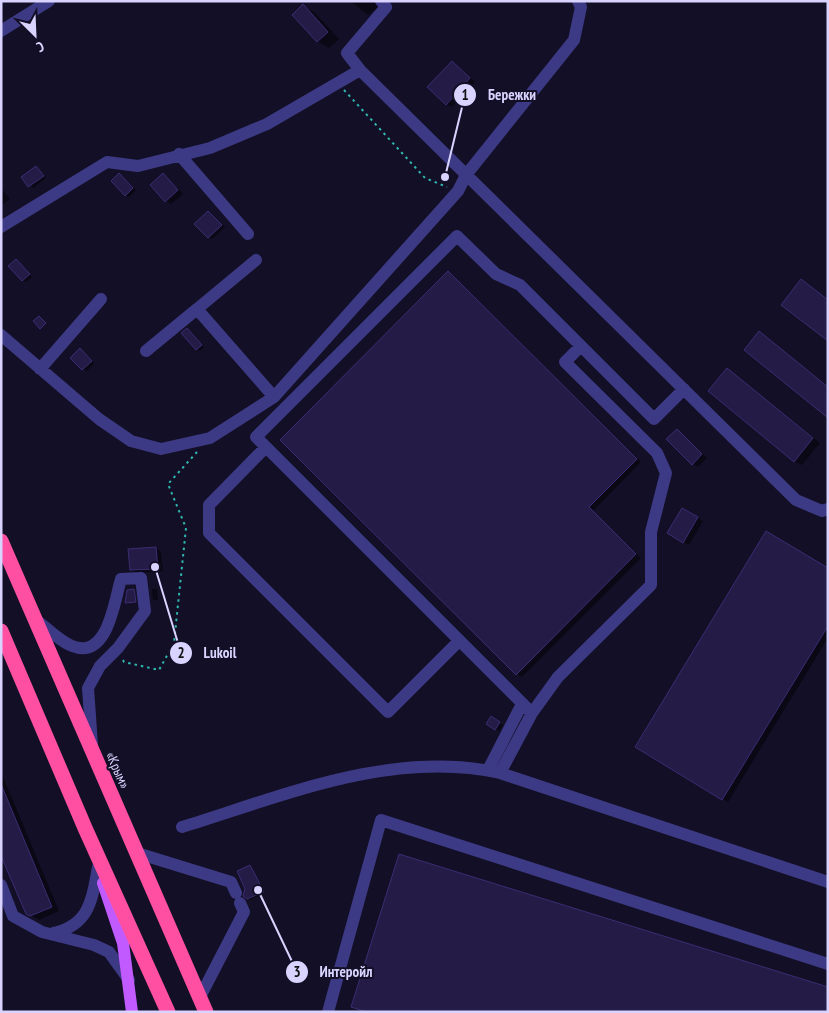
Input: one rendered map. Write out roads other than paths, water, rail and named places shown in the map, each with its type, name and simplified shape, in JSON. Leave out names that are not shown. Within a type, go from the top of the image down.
[{"type":"highway","name":"«Крым»","points":[[1,541],[206,1012]]},
{"type":"highway","points":[[1,631],[85,828],[168,1012]]},
{"type":"main road","points":[[85,828],[123,943],[132,1012]]},
{"type":"street","points":[[1,31],[49,1]]},
{"type":"street","points":[[381,1],[386,7],[347,53],[360,70],[796,500],[822,511],[828,509]]},
{"type":"street","points":[[1,335],[99,419],[131,440],[162,450],[210,438],[274,397],[458,191],[466,175],[574,40],[581,7],[578,1]]},
{"type":"street","points":[[1,227],[107,162],[138,166],[179,154],[210,148],[267,124],[360,70]]},
{"type":"street","points":[[179,154],[248,234]]},
{"type":"street","points":[[527,708],[256,437],[457,236],[496,274],[520,285],[654,419],[684,389]]},
{"type":"street","points":[[146,351],[256,260]]},
{"type":"street","points":[[40,369],[101,299]]},
{"type":"street","points":[[197,309],[274,397]]},
{"type":"street","points":[[494,771],[527,708],[650,585],[650,532],[666,473],[657,453],[565,362],[582,346]]},
{"type":"street","points":[[266,447],[209,505],[209,533],[388,712],[459,640]]},
{"type":"street","points":[[35,618],[71,646],[84,649],[97,644],[106,632],[121,579],[141,578],[146,611],[118,648],[100,666],[88,688],[93,752]]},
{"type":"street","points":[[182,827],[349,776],[419,767],[494,771],[828,882]]},
{"type":"street","points":[[328,1012],[380,820],[828,964]]},
{"type":"street","points":[[137,853],[231,882],[244,912],[200,997]]},
{"type":"street","points":[[51,934],[69,930],[86,913],[98,867]]},
{"type":"street","points":[[1,885],[14,916],[42,932],[94,945],[109,952],[129,980]]},
{"type":"place","name":"Бережки","points":[[445,177]]},
{"type":"place","name":"Lukoil","points":[[155,567]]},
{"type":"place","name":"Интеройл","points":[[258,890]]}]
